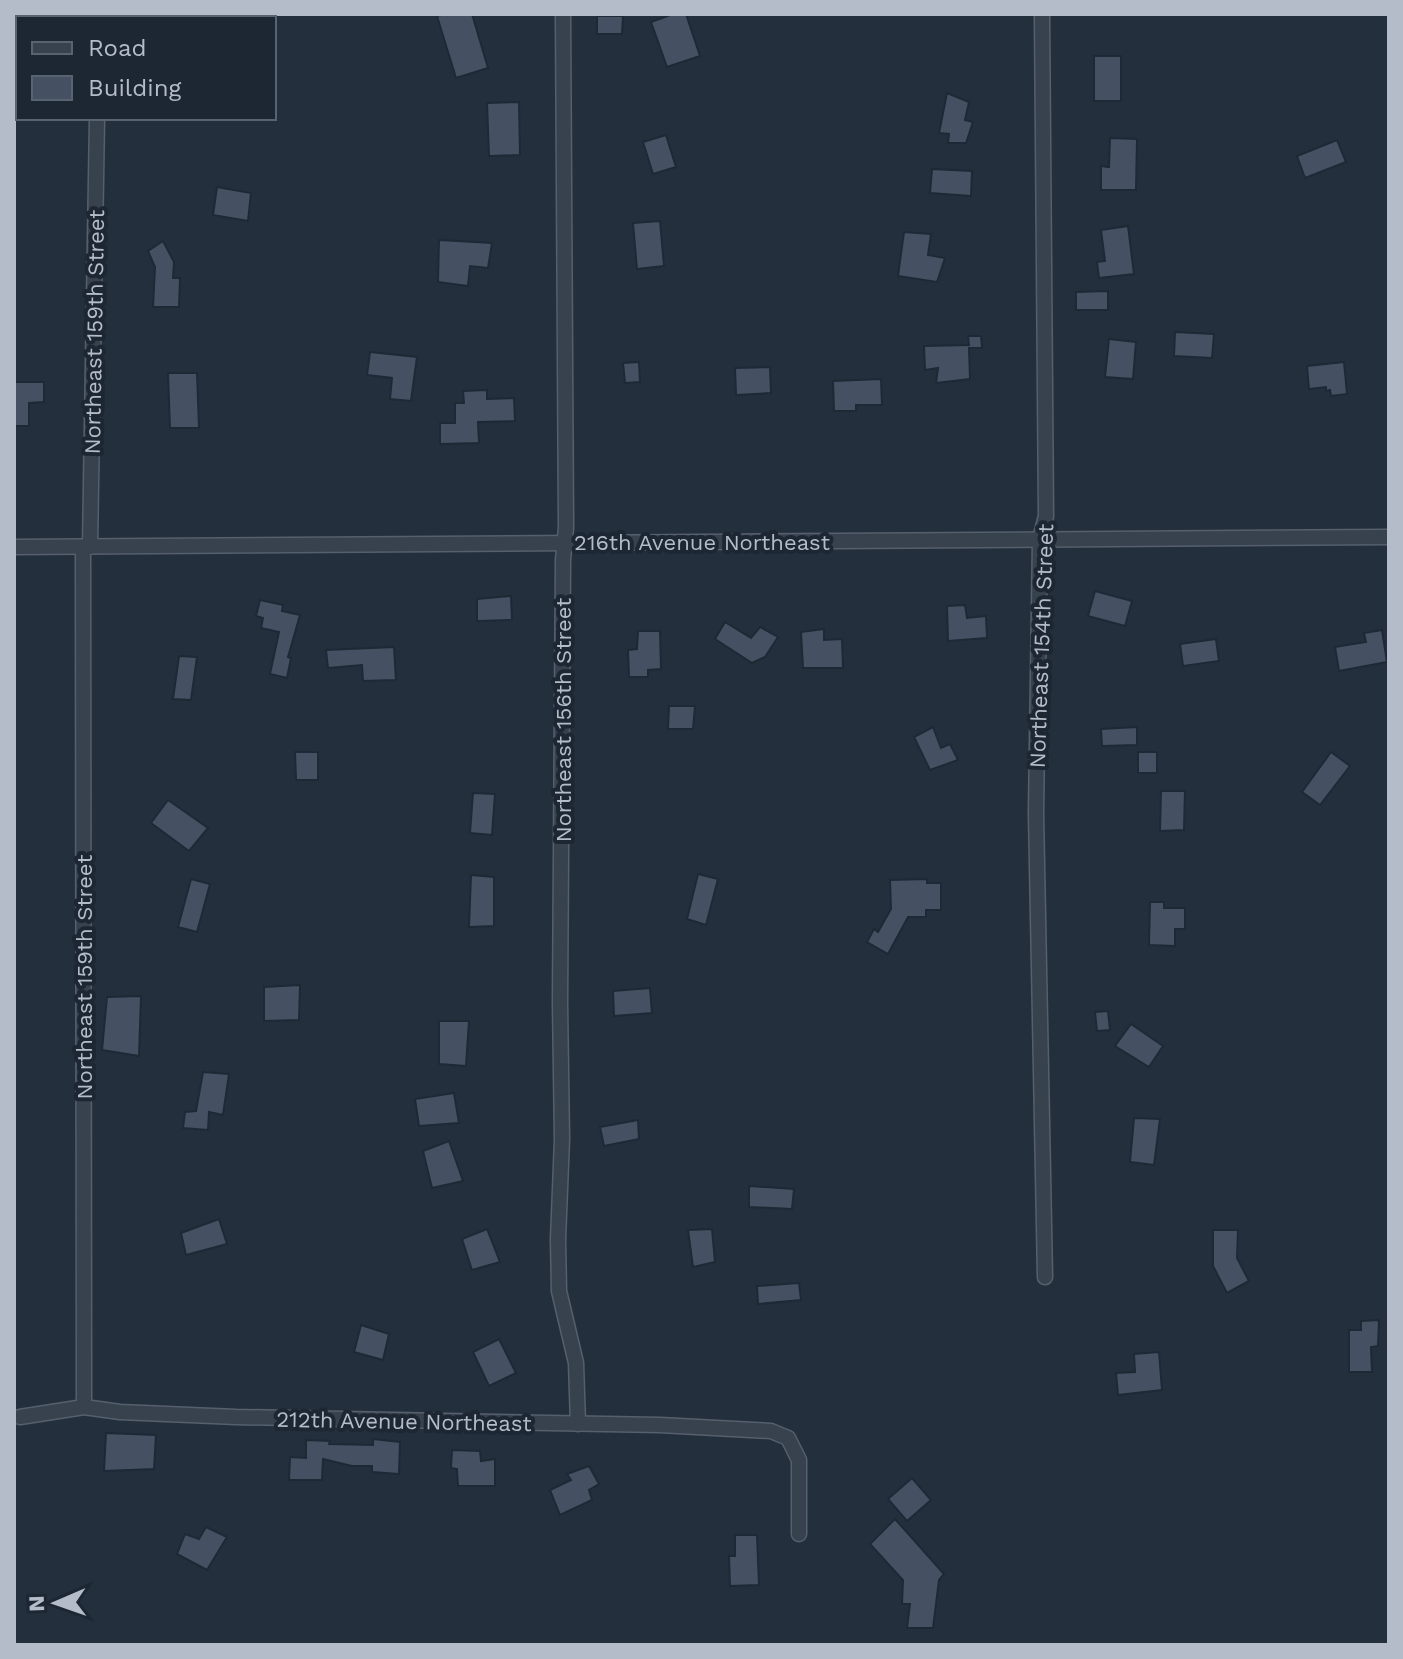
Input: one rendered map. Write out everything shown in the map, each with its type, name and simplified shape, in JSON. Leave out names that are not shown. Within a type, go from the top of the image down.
[{"type":"street","name":"Northeast 156th Street","points":[[563,14],[566,527],[560,1003],[562,1139],[558,1239],[559,1291],[576,1363],[578,1424]]},
{"type":"street","name":"Northeast 154th Street","points":[[1042,14],[1046,516],[1040,539],[1036,813],[1045,1277]]},
{"type":"street","name":"Northeast 159th Street","points":[[84,1407],[87,547],[97,120]]},
{"type":"street","name":"216th Avenue Northeast","points":[[14,547],[1389,537]]},
{"type":"street","name":"212th Avenue Northeast","points":[[20,1417],[84,1407],[120,1412],[236,1417],[771,1431],[788,1438],[799,1460],[799,1534]]},
{"type":"building","points":[[472,14],[488,68],[456,78],[437,16]]},
{"type":"building","points":[[673,14],[686,14],[700,56],[667,67],[651,22]]},
{"type":"building","points":[[597,16],[623,16],[622,34],[597,34]]},
{"type":"building","points":[[1094,56],[1121,56],[1121,101],[1094,101]]},
{"type":"building","points":[[947,93],[969,102],[965,120],[973,122],[966,143],[948,143],[949,134],[939,133]]},
{"type":"building","points":[[519,102],[520,155],[489,156],[487,103]]},
{"type":"building","points":[[666,135],[676,167],[653,174],[643,142]]},
{"type":"building","points":[[1110,138],[1137,139],[1136,190],[1101,190],[1101,166],[1109,167]]},
{"type":"building","points":[[1337,140],[1346,162],[1305,178],[1297,156]]},
{"type":"building","points":[[932,169],[972,171],[971,196],[930,193]]},
{"type":"building","points":[[217,187],[251,193],[248,221],[213,215]]},
{"type":"building","points":[[660,221],[664,266],[637,269],[633,223]]},
{"type":"building","points":[[1128,226],[1134,274],[1099,278],[1097,262],[1105,261],[1101,230]]},
{"type":"building","points":[[904,232],[931,234],[928,255],[945,258],[937,282],[898,276]]},
{"type":"building","points":[[439,240],[492,243],[488,268],[470,266],[468,286],[438,282]]},
{"type":"building","points":[[163,241],[174,262],[173,278],[180,278],[179,307],[153,307],[155,267],[148,251]]},
{"type":"building","points":[[1108,291],[1108,310],[1076,310],[1076,292]]},
{"type":"building","points":[[1175,332],[1214,334],[1212,358],[1174,356]]},
{"type":"building","points":[[968,336],[981,336],[982,348],[969,348],[970,379],[936,383],[938,368],[925,370],[924,346],[969,345]]},
{"type":"building","points":[[1109,339],[1136,342],[1133,379],[1105,377]]},
{"type":"building","points":[[370,352],[417,357],[411,401],[390,399],[392,378],[367,375]]},
{"type":"building","points":[[639,362],[640,382],[625,383],[623,363]]},
{"type":"building","points":[[1344,362],[1347,394],[1331,396],[1326,387],[1309,389],[1307,366]]},
{"type":"building","points":[[770,367],[771,393],[736,395],[735,368]]},
{"type":"building","points":[[168,373],[197,373],[199,428],[170,428]]},
{"type":"building","points":[[881,379],[882,405],[856,405],[856,411],[834,411],[833,381]]},
{"type":"building","points":[[14,382],[44,382],[44,402],[29,403],[29,426],[14,426]]},
{"type":"building","points":[[487,390],[487,399],[514,398],[515,421],[478,422],[479,443],[440,444],[440,423],[455,423],[455,403],[464,403],[463,391]]},
{"type":"building","points":[[1095,591],[1132,601],[1125,626],[1088,616]]},
{"type":"building","points":[[511,596],[512,620],[477,621],[477,599]]},
{"type":"building","points":[[260,600],[283,605],[282,611],[300,615],[288,657],[291,658],[287,678],[270,674],[279,632],[261,628],[263,618],[256,616]]},
{"type":"building","points":[[965,605],[967,618],[986,616],[987,638],[948,641],[947,606]]},
{"type":"building","points":[[725,622],[751,638],[760,627],[778,637],[765,657],[752,663],[715,639]]},
{"type":"building","points":[[824,629],[824,640],[842,639],[843,668],[803,668],[801,632]]},
{"type":"building","points":[[1382,630],[1387,662],[1339,671],[1335,647],[1366,642],[1364,633]]},
{"type":"building","points":[[638,631],[660,631],[661,669],[648,670],[648,677],[629,677],[628,650],[637,649]]},
{"type":"building","points":[[1216,639],[1219,661],[1183,666],[1180,644]]},
{"type":"building","points":[[394,647],[396,680],[363,681],[362,665],[328,668],[326,650]]},
{"type":"building","points":[[179,656],[197,657],[191,700],[173,699]]},
{"type":"building","points":[[669,706],[695,706],[693,729],[668,729]]},
{"type":"building","points":[[933,727],[941,748],[950,744],[958,760],[930,770],[914,737]]},
{"type":"building","points":[[1137,727],[1137,745],[1102,746],[1101,729]]},
{"type":"building","points":[[295,752],[318,752],[318,780],[296,780]]},
{"type":"building","points":[[1138,752],[1157,752],[1157,773],[1138,773]]},
{"type":"building","points":[[1331,752],[1350,766],[1320,805],[1302,792]]},
{"type":"building","points":[[1161,791],[1185,791],[1184,830],[1160,831]]},
{"type":"building","points":[[473,793],[495,794],[492,835],[470,833]]},
{"type":"building","points":[[168,800],[208,828],[189,851],[151,823]]},
{"type":"building","points":[[698,874],[718,879],[706,925],[687,919]]},
{"type":"building","points":[[471,875],[494,877],[494,926],[469,927]]},
{"type":"building","points":[[191,879],[210,884],[197,932],[178,927]]},
{"type":"building","points":[[927,879],[927,883],[941,883],[941,910],[926,910],[926,917],[908,917],[888,954],[867,942],[874,929],[878,932],[891,909],[890,880]]},
{"type":"building","points":[[1150,902],[1164,902],[1164,908],[1185,908],[1185,929],[1175,929],[1175,946],[1149,945]]},
{"type":"building","points":[[300,985],[299,1020],[264,1021],[264,987]]},
{"type":"building","points":[[650,988],[652,1013],[614,1016],[613,991]]},
{"type":"building","points":[[141,996],[139,1056],[102,1050],[107,997]]},
{"type":"building","points":[[1108,1011],[1110,1030],[1097,1031],[1095,1012]]},
{"type":"building","points":[[439,1021],[469,1021],[466,1066],[439,1064]]},
{"type":"building","points":[[1131,1024],[1163,1046],[1149,1067],[1115,1046]]},
{"type":"building","points":[[203,1072],[229,1074],[223,1115],[209,1112],[208,1130],[183,1128],[185,1112],[196,1111]]},
{"type":"building","points":[[454,1093],[459,1123],[419,1126],[415,1099]]},
{"type":"building","points":[[1134,1118],[1160,1119],[1154,1165],[1130,1162]]},
{"type":"building","points":[[638,1120],[639,1139],[604,1146],[600,1127]]},
{"type":"building","points":[[449,1141],[463,1181],[432,1188],[423,1151]]},
{"type":"building","points":[[749,1186],[794,1189],[792,1209],[749,1207]]},
{"type":"building","points":[[219,1219],[227,1244],[186,1255],[181,1233]]},
{"type":"building","points":[[487,1229],[500,1262],[472,1270],[462,1239]]},
{"type":"building","points":[[712,1229],[715,1262],[693,1267],[688,1230]]},
{"type":"building","points":[[1213,1230],[1238,1230],[1237,1258],[1249,1281],[1227,1293],[1213,1266]]},
{"type":"building","points":[[799,1283],[801,1300],[758,1304],[757,1286]]},
{"type":"building","points":[[1379,1320],[1378,1346],[1371,1347],[1372,1372],[1349,1372],[1349,1330],[1361,1330],[1361,1321]]},
{"type":"building","points":[[361,1325],[389,1334],[383,1360],[354,1352]]},
{"type":"building","points":[[499,1339],[516,1373],[489,1386],[473,1352]]},
{"type":"building","points":[[1159,1352],[1162,1390],[1118,1395],[1116,1373],[1135,1372],[1134,1354]]},
{"type":"building","points":[[106,1433],[156,1435],[154,1469],[104,1471]]},
{"type":"building","points":[[373,1439],[400,1442],[399,1474],[372,1472],[372,1466],[352,1466],[323,1459],[322,1480],[289,1480],[290,1457],[306,1458],[306,1440],[373,1445]]},
{"type":"building","points":[[452,1450],[480,1451],[481,1461],[495,1459],[495,1486],[458,1486],[457,1469],[451,1468]]},
{"type":"building","points":[[589,1466],[599,1484],[589,1490],[592,1500],[560,1515],[550,1490],[571,1480],[567,1474]]},
{"type":"building","points":[[912,1478],[931,1500],[907,1521],[888,1499]]},
{"type":"building","points":[[895,1519],[944,1574],[939,1580],[933,1628],[907,1628],[910,1604],[902,1604],[903,1580],[870,1544]]},
{"type":"building","points":[[206,1527],[227,1537],[207,1570],[177,1554],[185,1534],[199,1539]]},
{"type":"building","points":[[735,1535],[757,1535],[759,1585],[730,1586],[729,1556],[735,1556]]}]
